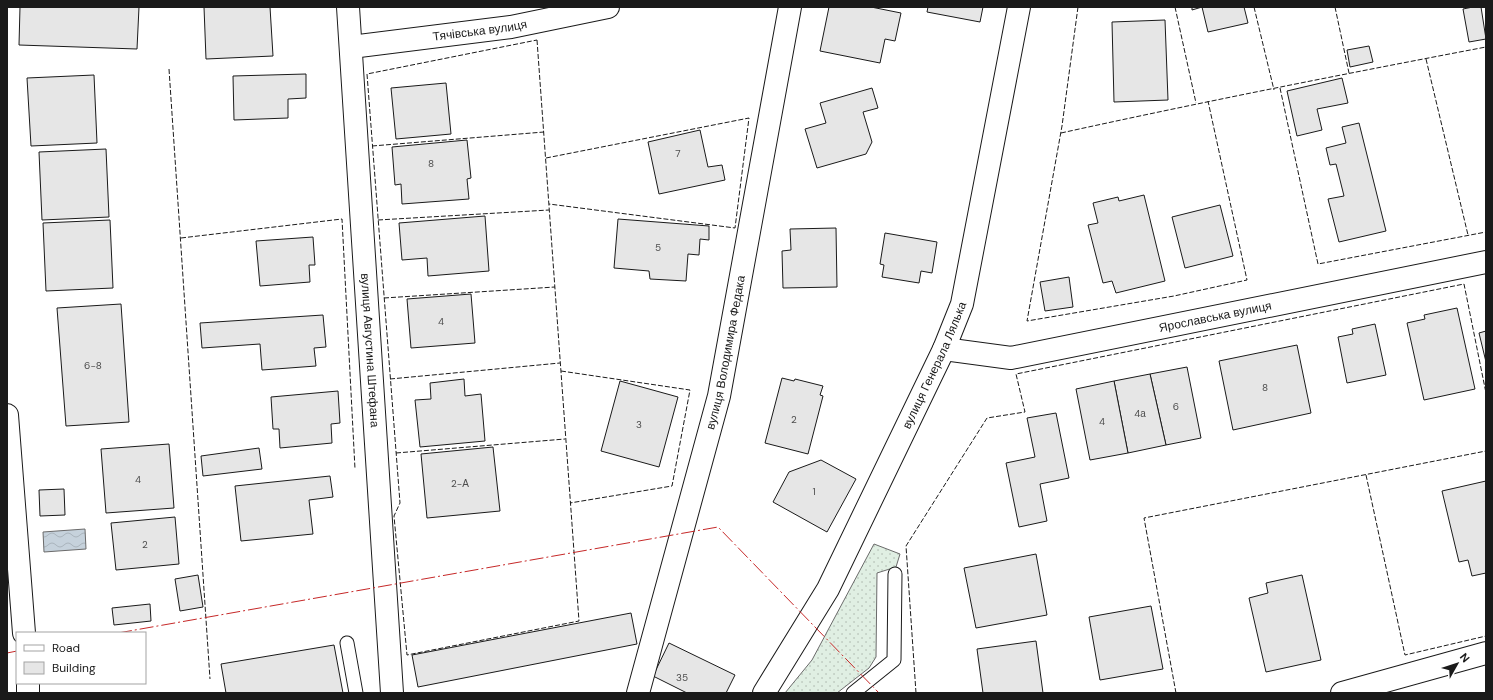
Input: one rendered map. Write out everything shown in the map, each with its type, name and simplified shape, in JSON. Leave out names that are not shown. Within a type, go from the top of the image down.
[{"type":"street","name":"вулиця Августина Штефана","points":[[348,7],[392,693]]},
{"type":"street","name":"Тячівська вулиця","points":[[350,47],[512,27],[608,7]]},
{"type":"street","name":"вулиця Володимира Федака","points":[[638,693],[719,396],[790,7]]},
{"type":"street","name":"вулиця Генерала Лялька","points":[[764,693],[828,589],[944,349],[962,304],[1019,7]]},
{"type":"street","name":"Ярославська вулиця","points":[[944,349],[1010,358],[1486,262]]},
{"type":"street","points":[[7,415],[24,632]]},
{"type":"street","points":[[1342,693],[1486,653]]},
{"type":"lane","points":[[853,693],[894,660],[895,574]]},
{"type":"lane","points":[[347,643],[356,693]]},
{"type":"green space","points":[[874,544],[900,554],[896,567],[877,573],[876,657],[869,668],[837,693],[785,693],[812,660]]},
{"type":"water","points":[[85,529],[86,549],[44,552],[43,532]]},
{"type":"building","points":[[20,7],[139,7],[137,49],[19,45]]},
{"type":"building","points":[[204,7],[270,7],[273,56],[206,59]]},
{"type":"building","points":[[829,7],[871,7],[901,13],[895,41],[885,39],[880,63],[820,51]]},
{"type":"building","points":[[928,7],[983,7],[980,22],[927,12]]},
{"type":"building","points":[[1192,7],[1202,7],[1192,10]]},
{"type":"building","points":[[1202,7],[1244,7],[1248,23],[1208,32]]},
{"type":"building","points":[[1481,7],[1486,39],[1469,42],[1463,9]]},
{"type":"building","points":[[1165,20],[1168,100],[1114,102],[1112,22]]},
{"type":"building","points":[[1369,46],[1373,62],[1350,67],[1347,50]]},
{"type":"building","points":[[306,74],[306,98],[288,99],[288,118],[234,120],[233,76]]},
{"type":"building","points":[[94,75],[97,143],[31,146],[27,78]]},
{"type":"building","points":[[1342,78],[1348,103],[1317,109],[1322,130],[1297,136],[1287,91]]},
{"type":"building","points":[[446,83],[451,134],[396,139],[391,88]]},
{"type":"building","points":[[872,88],[878,108],[863,112],[872,142],[866,154],[817,168],[805,129],[826,123],[820,103]]},
{"type":"building","points":[[1359,123],[1386,231],[1339,242],[1328,199],[1344,196],[1336,164],[1330,165],[1326,148],[1346,143],[1342,127]]},
{"type":"building","points":[[700,130],[708,167],[722,165],[725,180],[659,194],[648,142]]},
{"type":"building","points":[[467,140],[471,178],[467,179],[469,199],[402,204],[401,184],[395,185],[392,147]]},
{"type":"building","points":[[106,149],[109,217],[42,220],[39,152]]},
{"type":"building","points":[[1144,195],[1165,281],[1116,293],[1112,281],[1103,283],[1088,225],[1098,223],[1093,203],[1118,197],[1119,201]]},
{"type":"building","points":[[1220,205],[1233,256],[1185,268],[1172,217]]},
{"type":"building","points":[[485,216],[489,271],[428,276],[427,258],[402,260],[399,223]]},
{"type":"building","points":[[618,219],[709,226],[709,240],[700,239],[699,255],[688,254],[686,281],[650,279],[649,271],[614,268]]},
{"type":"building","points":[[110,220],[113,288],[46,291],[43,223]]},
{"type":"building","points":[[836,228],[837,287],[783,288],[782,251],[791,250],[790,229]]},
{"type":"building","points":[[885,233],[937,242],[932,273],[921,271],[919,283],[882,277],[884,265],[880,264]]},
{"type":"building","points":[[313,237],[315,265],[309,265],[310,282],[260,286],[256,241]]},
{"type":"building","points":[[1069,277],[1073,307],[1045,311],[1040,282]]},
{"type":"building","points":[[471,294],[475,343],[411,348],[407,299]]},
{"type":"building","points":[[121,304],[129,422],[66,426],[57,308]]},
{"type":"building","points":[[1457,308],[1475,389],[1424,400],[1407,323],[1425,319],[1424,315]]},
{"type":"building","points":[[323,315],[326,347],[314,348],[316,366],[262,370],[260,344],[202,348],[200,323]]},
{"type":"building","points":[[1375,324],[1386,375],[1347,383],[1338,337],[1353,334],[1352,329]]},
{"type":"building","points":[[1486,331],[1486,362],[1479,333]]},
{"type":"building","points":[[1297,345],[1311,413],[1233,430],[1219,361]]},
{"type":"building","points":[[1187,367],[1201,438],[1166,445],[1150,374]]},
{"type":"building","points":[[1150,374],[1166,445],[1128,453],[1114,381]]},
{"type":"building","points":[[782,378],[794,381],[795,379],[823,386],[820,395],[823,396],[808,454],[765,443]]},
{"type":"building","points":[[464,379],[465,396],[481,394],[485,441],[420,447],[415,400],[431,399],[430,383]]},
{"type":"building","points":[[620,381],[678,397],[659,467],[601,451]]},
{"type":"building","points":[[1114,381],[1128,453],[1090,460],[1076,389]]},
{"type":"building","points":[[338,391],[340,423],[331,424],[332,443],[280,448],[279,429],[273,429],[271,397]]},
{"type":"building","points":[[1056,413],[1069,478],[1040,484],[1047,521],[1019,527],[1006,463],[1035,457],[1027,418]]},
{"type":"building","points":[[169,444],[174,508],[106,513],[101,449]]},
{"type":"building","points":[[493,447],[500,511],[427,518],[421,454]]},
{"type":"building","points":[[259,448],[262,469],[203,476],[201,456]]},
{"type":"building","points":[[821,460],[856,479],[827,532],[773,502],[789,472]]},
{"type":"building","points":[[330,476],[333,497],[309,500],[313,534],[241,541],[235,486]]},
{"type":"building","points":[[1486,481],[1486,573],[1472,576],[1468,560],[1459,562],[1442,491]]},
{"type":"building","points":[[64,489],[65,515],[40,516],[39,490]]},
{"type":"building","points":[[175,517],[179,564],[116,570],[111,523]]},
{"type":"building","points":[[1036,554],[1047,615],[976,628],[964,568]]},
{"type":"building","points":[[198,575],[203,607],[180,611],[175,579]]},
{"type":"building","points":[[1302,575],[1321,660],[1266,672],[1249,598],[1268,593],[1266,583]]},
{"type":"building","points":[[150,604],[151,621],[114,625],[112,608]]},
{"type":"building","points":[[1151,606],[1163,669],[1100,680],[1089,617]]},
{"type":"building","points":[[631,613],[637,644],[418,687],[412,655]]},
{"type":"building","points":[[1036,641],[1043,693],[983,693],[977,649]]},
{"type":"building","points":[[669,643],[735,675],[726,693],[687,693],[653,676]]},
{"type":"building","points":[[334,645],[343,693],[226,693],[221,664]]},
{"type":"fence","points":[[1078,7],[1062,126],[1027,321],[1174,296],[1247,280],[1208,101]]},
{"type":"fence","points":[[1175,7],[1196,103]]},
{"type":"fence","points":[[1254,7],[1274,90]]},
{"type":"fence","points":[[1335,7],[1349,73]]},
{"type":"fence","points":[[537,40],[579,621],[407,655],[394,516],[400,503],[367,74],[537,40]]},
{"type":"fence","points":[[1061,133],[1273,88],[1486,47]]},
{"type":"fence","points":[[1426,59],[1468,235]]},
{"type":"fence","points":[[169,69],[210,679]]},
{"type":"fence","points":[[1280,88],[1318,264],[1486,232]]},
{"type":"fence","points":[[546,158],[749,118],[735,228],[549,204]]},
{"type":"fence","points":[[372,146],[544,132]]},
{"type":"fence","points":[[378,220],[549,210]]},
{"type":"fence","points":[[181,238],[342,219],[355,469]]},
{"type":"fence","points":[[916,693],[906,546],[987,418],[1025,412],[1016,374],[1464,284],[1486,393]]},
{"type":"fence","points":[[384,298],[555,287]]},
{"type":"fence","points":[[390,379],[560,363]]},
{"type":"fence","points":[[561,371],[690,390],[672,486],[570,503]]},
{"type":"fence","points":[[396,453],[565,439]]},
{"type":"fence","points":[[1176,693],[1144,518],[1486,451]]},
{"type":"fence","points":[[1366,475],[1405,655],[1486,636]]},
{"type":"power","points":[[124,632],[718,527],[879,693]]},
{"type":"power","points":[[7,653],[16,651]]}]
